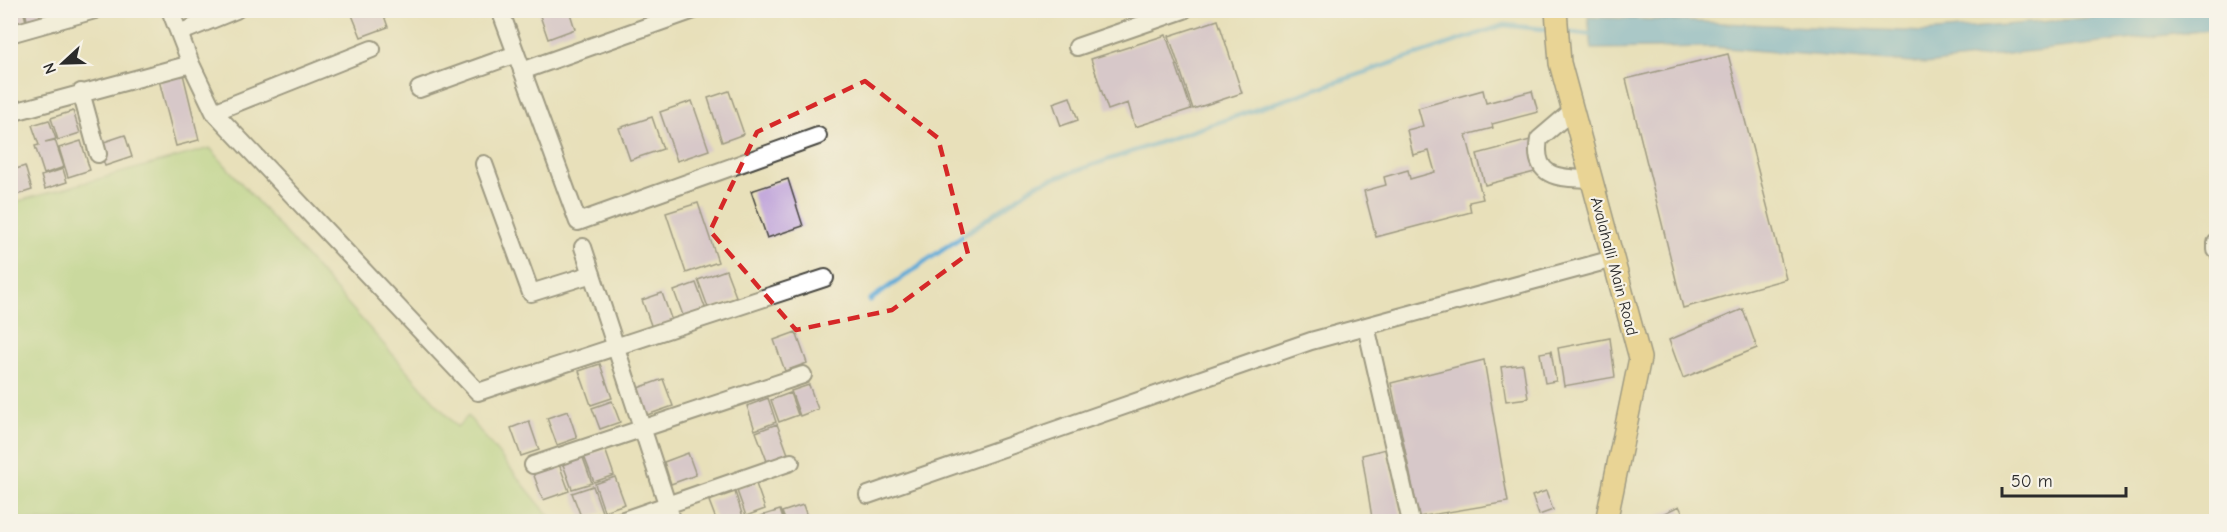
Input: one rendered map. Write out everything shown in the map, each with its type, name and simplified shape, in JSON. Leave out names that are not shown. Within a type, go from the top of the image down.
[{"type":"main road","name":"Avalahalli Main Road","points":[[1556,10],[1560,63],[1640,358],[1606,522]]},
{"type":"street","points":[[10,34],[95,10]]},
{"type":"street","points":[[171,10],[191,64],[214,112],[478,392],[825,278]]},
{"type":"street","points":[[179,33],[236,10]]},
{"type":"street","points":[[500,10],[578,222],[818,136]]},
{"type":"street","points":[[522,71],[694,10]]},
{"type":"street","points":[[1077,47],[1184,10]]},
{"type":"street","points":[[214,112],[372,49]]},
{"type":"street","points":[[419,89],[516,54]]},
{"type":"street","points":[[10,112],[191,64]]},
{"type":"street","points":[[81,92],[98,154]]},
{"type":"street","points":[[1573,110],[1539,139],[1536,155],[1542,168],[1553,175],[1591,179]]},
{"type":"street","points":[[484,164],[531,293],[592,274]]},
{"type":"street","points":[[2217,243],[2217,250]]},
{"type":"street","points":[[583,247],[673,522]]},
{"type":"street","points":[[868,495],[1311,341],[1613,259]]},
{"type":"street","points":[[1366,326],[1412,522]]},
{"type":"street","points":[[533,465],[803,375]]},
{"type":"street","points":[[618,522],[667,503],[791,462]]},
{"type":"highlighted area","points":[[865,81],[938,138],[968,254],[892,310],[796,330],[710,231],[757,132]]},
{"type":"green space","points":[[210,148],[457,427],[468,416],[553,521],[11,521],[11,203]]},
{"type":"water","points":[[2216,10],[2216,29],[1925,64],[1714,47],[1592,49],[1588,17],[1925,32],[2168,11]]},
{"type":"building","points":[[10,10],[23,10],[26,21],[10,25]]},
{"type":"building","points":[[25,10],[39,10],[40,17],[27,20]]},
{"type":"building","points":[[350,10],[382,10],[388,27],[361,37]]},
{"type":"building","points":[[538,10],[569,10],[575,29],[548,39]]},
{"type":"building","points":[[1218,20],[1242,93],[1193,109],[1169,36]]},
{"type":"building","points":[[1166,35],[1191,109],[1135,127],[1128,103],[1108,110],[1091,59]]},
{"type":"building","points":[[1728,54],[1786,279],[1683,308],[1626,79]]},
{"type":"building","points":[[183,74],[199,140],[176,146],[159,80]]},
{"type":"building","points":[[1483,90],[1486,103],[1532,91],[1538,112],[1492,124],[1493,128],[1466,135],[1483,199],[1469,202],[1471,212],[1376,237],[1364,191],[1386,185],[1384,177],[1408,170],[1410,179],[1435,172],[1429,151],[1413,155],[1407,130],[1423,126],[1418,108]]},
{"type":"building","points":[[729,91],[744,134],[722,142],[708,98]]},
{"type":"building","points":[[1070,97],[1078,120],[1061,126],[1053,103]]},
{"type":"building","points":[[692,101],[709,150],[677,161],[660,112]]},
{"type":"building","points":[[73,111],[80,133],[58,140],[51,118]]},
{"type":"building","points":[[652,117],[663,149],[630,160],[619,128]]},
{"type":"building","points":[[49,120],[56,139],[45,142],[55,140],[64,167],[44,174],[35,146],[39,145],[32,125]]},
{"type":"building","points":[[125,135],[132,157],[105,166],[98,144]]},
{"type":"building","points":[[1538,138],[1546,169],[1485,185],[1477,154]]},
{"type":"building","points":[[81,141],[90,170],[68,177],[59,148]]},
{"type":"building","points":[[25,166],[32,190],[10,197],[10,171]]},
{"type":"building","points":[[63,169],[67,182],[45,189],[41,176]]},
{"type":"building","points":[[788,179],[803,226],[767,238],[751,191]]},
{"type":"building","points":[[698,203],[718,262],[686,273],[666,213]]},
{"type":"building","points":[[726,270],[737,299],[709,310],[698,280]]},
{"type":"building","points":[[696,283],[706,310],[684,318],[674,291]]},
{"type":"building","points":[[662,293],[672,321],[652,328],[642,300]]},
{"type":"building","points":[[1743,309],[1757,348],[1683,378],[1669,340]]},
{"type":"building","points":[[796,332],[807,363],[785,371],[774,340]]},
{"type":"building","points":[[1610,338],[1615,377],[1564,386],[1558,348]]},
{"type":"building","points":[[1551,351],[1556,381],[1545,383],[1540,353]]},
{"type":"building","points":[[1484,360],[1508,502],[1419,517],[1391,383]]},
{"type":"building","points":[[600,364],[612,398],[591,405],[579,371]]},
{"type":"building","points":[[1523,364],[1528,398],[1506,401],[1501,367]]},
{"type":"building","points":[[663,379],[673,406],[647,415],[638,388]]},
{"type":"building","points":[[809,385],[818,409],[800,416],[791,391]]},
{"type":"building","points":[[790,393],[798,415],[779,422],[771,400]]},
{"type":"building","points":[[768,398],[776,422],[755,430],[747,406]]},
{"type":"building","points":[[612,401],[620,422],[600,429],[592,408]]},
{"type":"building","points":[[568,411],[577,438],[557,445],[547,418]]},
{"type":"building","points":[[529,421],[539,450],[521,456],[511,428]]},
{"type":"building","points":[[777,424],[788,454],[767,461],[756,432]]},
{"type":"building","points":[[605,449],[614,475],[594,482],[584,456]]},
{"type":"building","points":[[1386,449],[1403,522],[1358,522],[1372,518],[1362,455]]},
{"type":"building","points":[[688,453],[696,475],[671,484],[664,462]]},
{"type":"building","points":[[582,455],[592,483],[572,489],[562,462]]},
{"type":"building","points":[[559,464],[569,491],[543,500],[533,473]]},
{"type":"building","points":[[615,477],[625,504],[604,511],[595,484]]},
{"type":"building","points":[[755,481],[765,509],[746,516],[736,488]]},
{"type":"building","points":[[593,486],[602,512],[582,519],[572,493]]},
{"type":"building","points":[[1546,491],[1553,510],[1539,515],[1532,496]]},
{"type":"building","points":[[735,492],[743,517],[730,522],[717,522],[709,501]]},
{"type":"building","points":[[803,505],[809,522],[786,522],[782,512]]},
{"type":"building","points":[[1679,506],[1687,522],[1658,522],[1656,517]]},
{"type":"building","points":[[780,510],[784,522],[763,522],[761,516]]},
{"type":"waterway","points":[[870,300],[1037,184],[1504,25],[1553,30]]},
{"type":"waterway","points":[[1562,31],[1595,35]]}]
